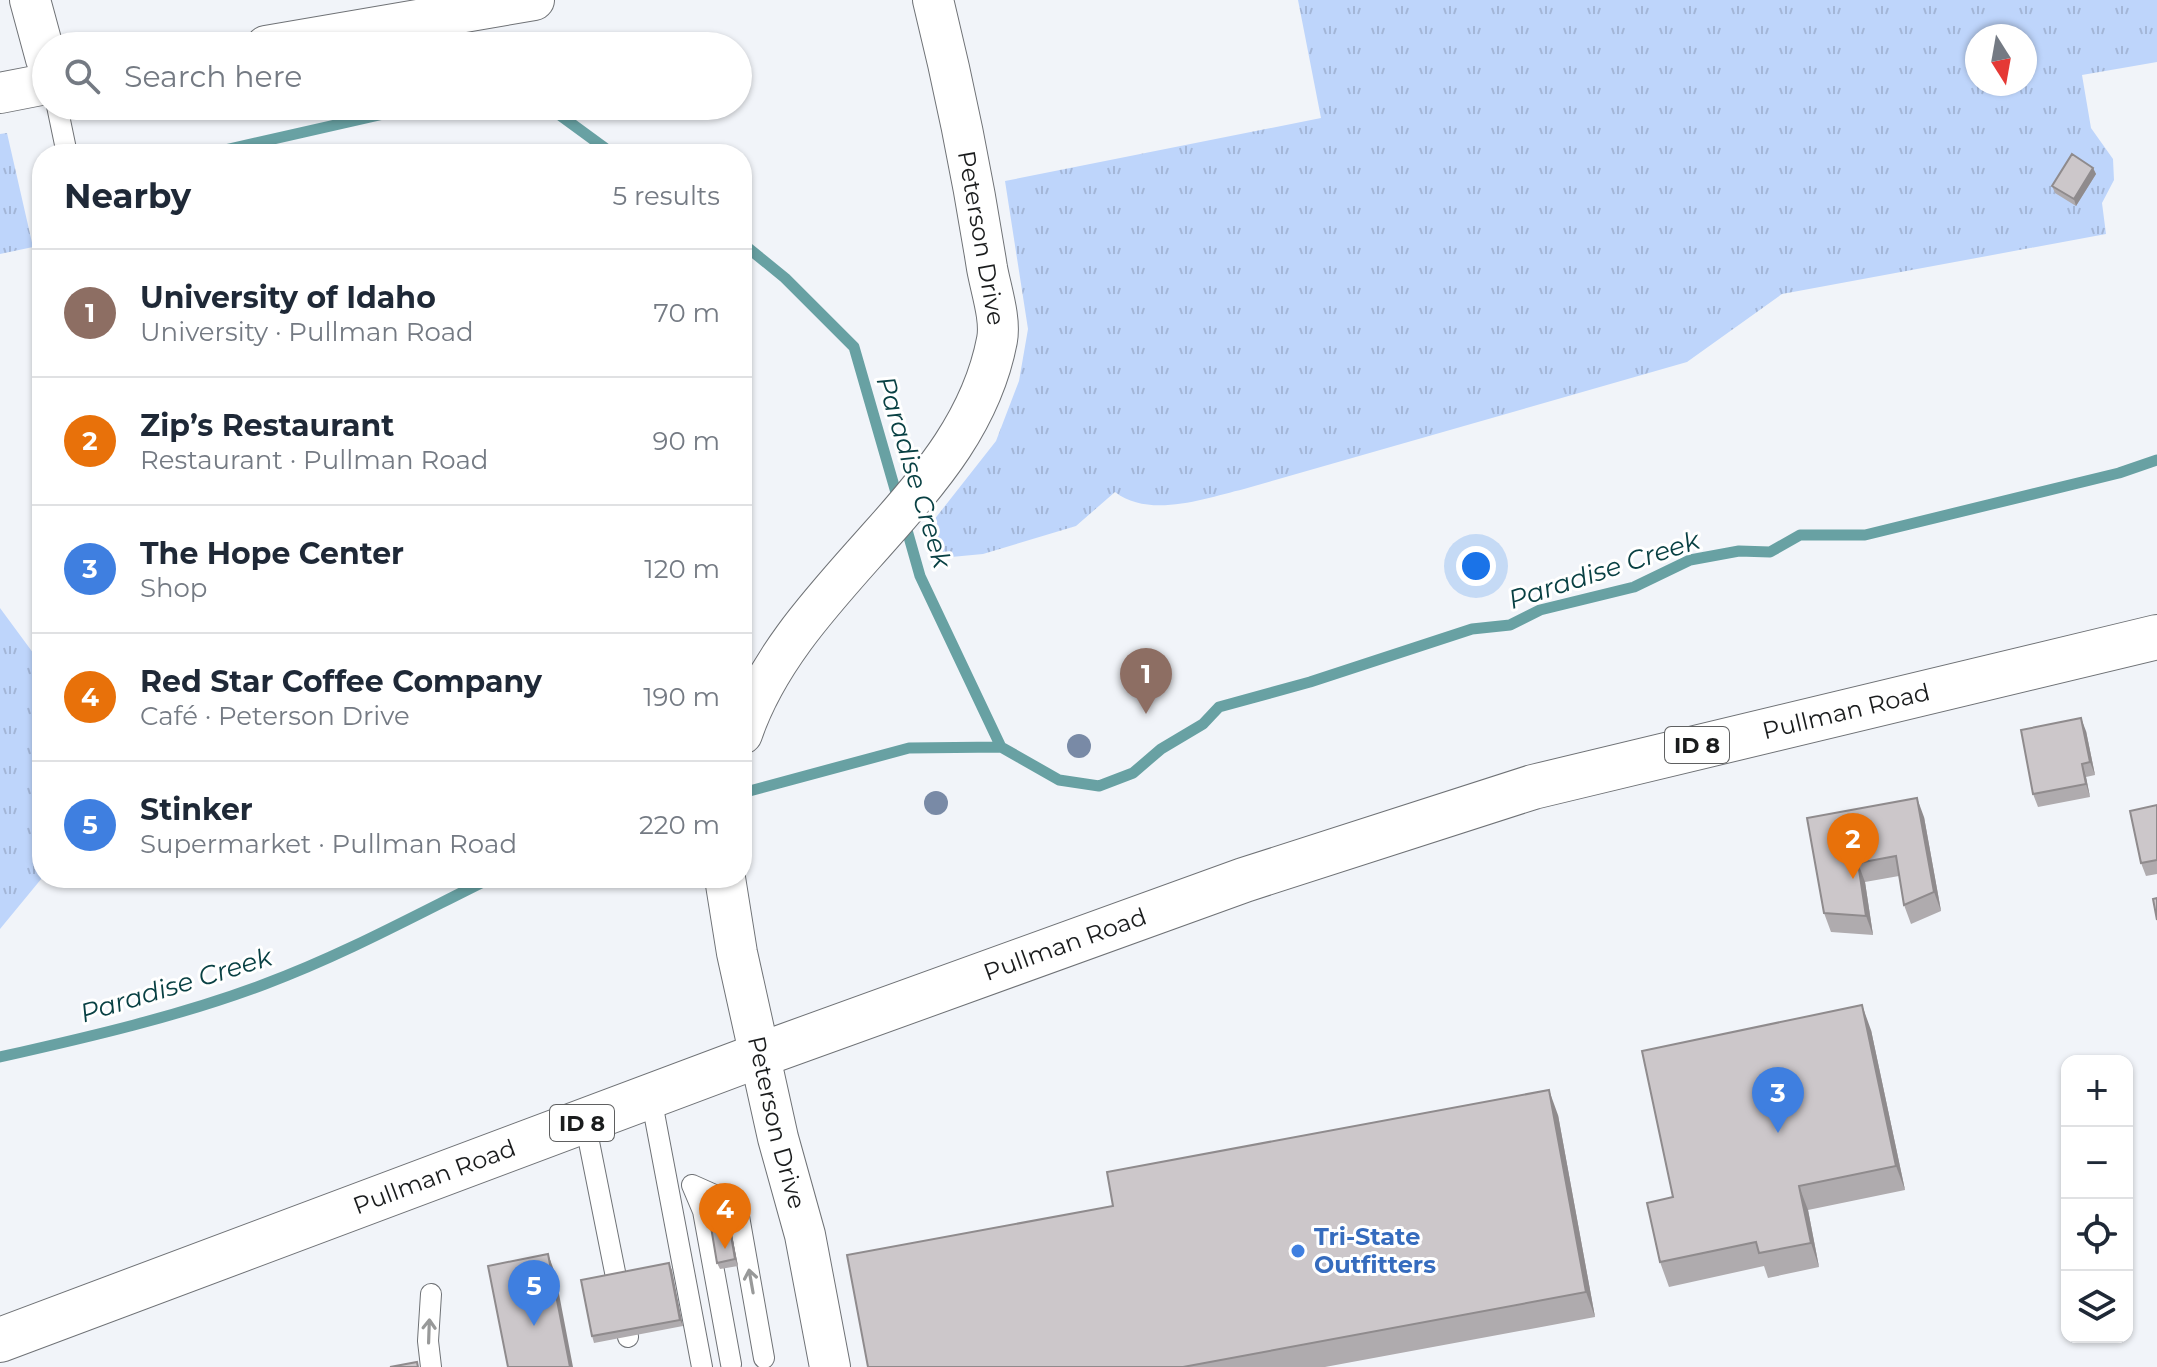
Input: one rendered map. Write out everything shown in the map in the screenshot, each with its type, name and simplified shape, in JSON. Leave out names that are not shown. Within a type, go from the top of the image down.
[{"type":"main road","name":"Pullman Road","points":[[0,1340],[760,1055],[1244,880],[1533,787],[2157,637]]},
{"type":"street","points":[[30,0],[39,32]]},
{"type":"street","points":[[337,32],[469,6],[534,0]]},
{"type":"street","name":"Peterson Drive","points":[[752,712],[767,679],[823,599],[950,453],[970,421],[998,336],[973,187],[933,0]]},
{"type":"street","points":[[0,93],[32,87]]},
{"type":"street","name":"Peterson Drive","points":[[727,888],[737,953],[778,1138],[805,1235],[830,1367]]},
{"type":"lane","points":[[60,120],[65,144]]},
{"type":"lane","points":[[651,1097],[702,1367]]},
{"type":"lane","points":[[585,1122],[628,1337]]},
{"type":"lane","points":[[731,1364],[703,1211],[692,1185],[737,1205],[764,1358]]},
{"type":"lane","points":[[431,1294],[428,1341],[431,1367]]},
{"type":"green space","points":[[1298,0],[2157,0],[2157,62],[2082,75],[2091,128],[2113,159],[2114,180],[2102,203],[2106,234],[1782,294],[1687,362],[1196,501],[1145,504],[1115,492],[1076,526],[983,554],[930,559],[930,525],[996,441],[1019,381],[1028,329],[1005,181],[1321,118]]},
{"type":"green space","points":[[7,133],[32,247],[0,254],[0,134]]},
{"type":"green space","points":[[0,608],[32,651],[34,888],[0,929]]},
{"type":"building","points":[[2072,154],[2093,168],[2074,199],[2052,186]]},
{"type":"building","points":[[2081,718],[2090,762],[2082,764],[2086,784],[2033,794],[2021,730]]},
{"type":"building","points":[[1917,798],[1934,892],[1904,905],[1896,856],[1858,863],[1866,916],[1824,913],[1807,818]]},
{"type":"building","points":[[2157,805],[2157,860],[2141,863],[2130,811]]},
{"type":"building","points":[[2157,898],[2157,920],[2153,899]]},
{"type":"building","points":[[1862,1005],[1896,1166],[1799,1186],[1811,1243],[1759,1253],[1756,1242],[1660,1262],[1647,1203],[1673,1197],[1642,1051]]},
{"type":"building","name":"Tri-State Outfitters","points":[[1549,1090],[1586,1292],[1183,1367],[868,1367],[847,1255],[1113,1206],[1107,1172]]},
{"type":"building","points":[[729,1223],[735,1259],[717,1263],[711,1227]]},
{"type":"building","points":[[548,1254],[570,1367],[508,1367],[488,1266]]},
{"type":"building","points":[[669,1263],[680,1320],[592,1336],[581,1280]]},
{"type":"building","points":[[417,1362],[418,1367],[390,1367]]},
{"type":"waterway","name":"Paradise Creek","points":[[251,144],[357,120]]},
{"type":"waterway","name":"Paradise Creek","points":[[567,120],[599,144]]},
{"type":"waterway","name":"Paradise Creek","points":[[752,251],[785,278],[854,347],[899,503]]},
{"type":"waterway","name":"Paradise Creek","points":[[905,523],[920,576],[1001,747],[1059,780],[1099,786],[1133,773],[1161,749],[1203,724],[1219,707],[1310,682],[1472,629],[1510,625],[1540,610],[1634,587],[1690,560],[1739,551],[1770,552],[1800,535],[1865,535],[2119,473],[2157,460]]},
{"type":"waterway","name":"Paradise Creek","points":[[752,790],[909,748],[1001,747]]},
{"type":"waterway","name":"Paradise Creek","points":[[0,1057],[101,1034],[233,996],[294,973],[471,888]]},
{"type":"place","name":"University of Idaho","points":[[1146,714]]},
{"type":"place","name":"Zip’s Restaurant","points":[[1853,879]]},
{"type":"place","name":"The Hope Center","points":[[1778,1133]]},
{"type":"place","name":"Red Star Coffee Company","points":[[725,1249]]},
{"type":"place","name":"Tri-State Outfitters","points":[[1298,1251]]},
{"type":"place","name":"Stinker","points":[[534,1326]]}]
